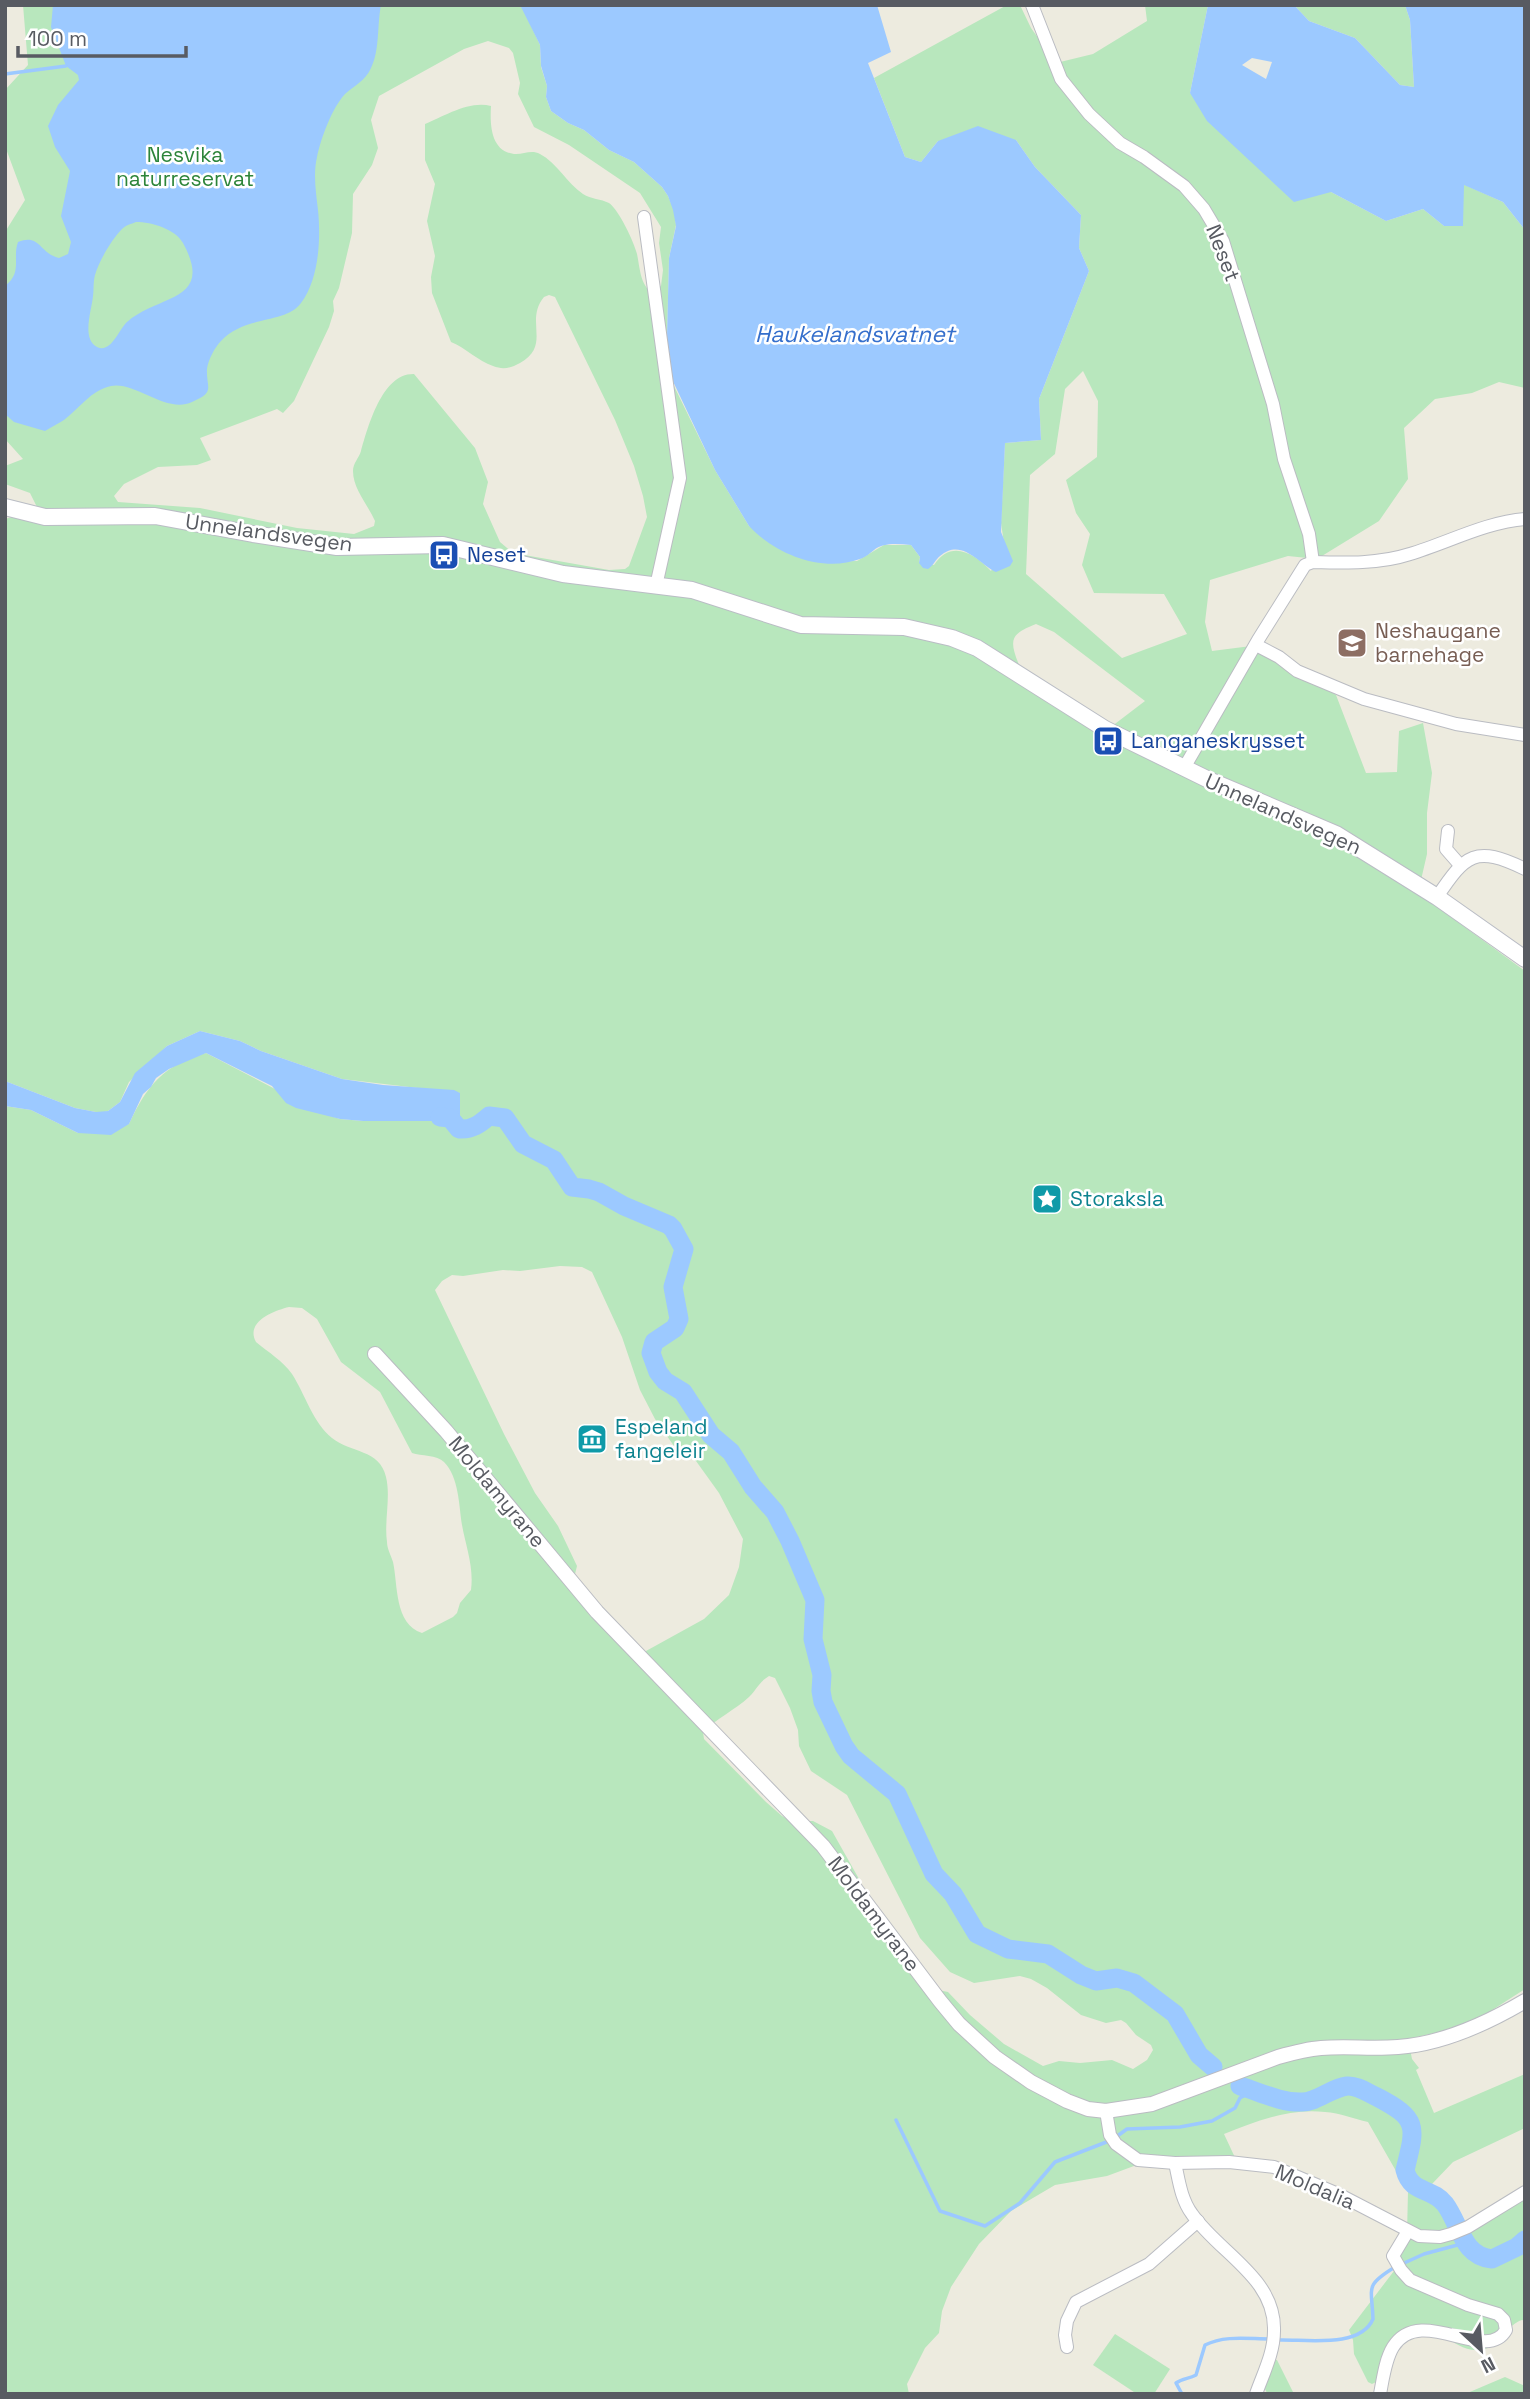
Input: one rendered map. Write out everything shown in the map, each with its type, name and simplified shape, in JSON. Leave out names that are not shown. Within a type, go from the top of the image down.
[{"type":"main road","name":"Unnelandsvegen","points":[[5,507],[45,517],[155,516],[337,547],[443,545],[563,574],[692,590],[801,625],[904,627],[952,638],[977,648],[1105,729],[1184,768],[1336,834],[1437,897],[1525,959]]},
{"type":"street","name":"Neset","points":[[1032,5],[1061,79],[1082,105],[1120,143],[1184,186],[1204,209],[1223,241],[1273,404],[1284,459],[1309,534],[1313,562]]},
{"type":"street","points":[[644,217],[680,478],[656,586]]},
{"type":"street","points":[[1184,768],[1305,565],[1313,562],[1374,562],[1408,555],[1496,525],[1525,519]]},
{"type":"street","points":[[1255,645],[1279,657],[1297,671],[1364,699],[1456,724],[1525,735]]},
{"type":"street","points":[[1448,831],[1446,849],[1460,865]]},
{"type":"street","points":[[1437,897],[1460,865],[1472,858],[1492,856],[1525,869]]},
{"type":"street","name":"Moldamyrane","points":[[375,1354],[446,1431],[597,1612],[823,1846],[959,2024],[995,2057],[1031,2082],[1088,2109],[1106,2111],[1153,2104],[1269,2060],[1298,2052],[1322,2048],[1397,2047],[1437,2040],[1479,2025],[1525,2001]]},
{"type":"street","name":"Moldalia","points":[[1106,2111],[1110,2135],[1124,2152],[1138,2160],[1175,2163],[1229,2162],[1274,2167],[1338,2194],[1408,2231],[1429,2238],[1451,2234],[1468,2227],[1525,2192]]},
{"type":"street","points":[[1175,2163],[1185,2201],[1198,2221],[1240,2263],[1264,2292],[1273,2315],[1273,2342],[1256,2394]]},
{"type":"street","points":[[1067,2347],[1067,2321],[1076,2302],[1149,2263],[1198,2221]]},
{"type":"street","points":[[1380,2394],[1391,2349],[1411,2331],[1439,2332],[1487,2342],[1499,2339],[1506,2330],[1504,2320],[1498,2314],[1417,2284],[1398,2266],[1393,2256],[1408,2231]]},
{"type":"green space","points":[[23,5],[551,5],[527,17],[540,45],[541,67],[547,86],[546,97],[551,111],[584,130],[609,150],[634,162],[662,187],[674,210],[676,225],[669,258],[667,337],[674,386],[715,470],[749,526],[818,562],[857,561],[884,545],[911,545],[920,557],[919,563],[934,565],[948,552],[955,551],[970,554],[991,571],[1004,543],[1001,523],[1005,443],[1041,440],[1039,399],[1089,271],[1079,248],[1081,215],[1035,167],[1016,140],[938,141],[921,162],[905,157],[874,78],[1007,5],[1020,5],[1031,28],[1056,63],[1093,54],[1147,21],[1145,5],[1208,5],[1190,93],[1331,192],[1386,221],[1423,209],[1444,226],[1463,226],[1463,184],[1503,202],[1525,230],[1525,388],[1499,382],[1472,393],[1435,399],[1404,428],[1408,479],[1379,521],[1317,559],[1288,556],[1210,580],[1205,622],[1212,651],[1259,645],[1336,695],[1366,773],[1397,772],[1399,731],[1423,723],[1432,773],[1427,813],[1427,854],[1418,893],[1525,971],[1525,1989],[1486,2014],[1457,2028],[1408,2039],[1412,2059],[1419,2068],[1416,2070],[1434,2113],[1525,2074],[1525,2128],[1453,2162],[1432,2184],[1459,2210],[1466,2224],[1525,2195],[1525,2321],[1517,2322],[1493,2346],[1481,2350],[1469,2349],[1439,2334],[1408,2331],[1376,2382],[1368,2382],[1354,2354],[1349,2330],[1397,2267],[1392,2260],[1407,2233],[1408,2192],[1368,2122],[1312,2111],[1273,2117],[1224,2134],[1238,2164],[1142,2163],[1107,2176],[1055,2185],[1011,2211],[979,2244],[951,2287],[942,2311],[939,2333],[925,2348],[907,2384],[909,2394],[5,2394],[5,1106],[31,1110],[78,1133],[129,1124],[142,1099],[158,1079],[179,1064],[206,1053],[319,1112],[340,1119],[427,1120],[449,1123],[458,1132],[460,1127],[460,1093],[342,1079],[240,1041],[200,1031],[167,1046],[129,1082],[120,1102],[101,1113],[75,1108],[5,1081],[5,519],[33,511],[37,507],[30,493],[5,484],[5,466],[23,459],[5,439],[5,232],[25,200],[5,146],[5,90],[28,65]],"holes":[[[488,41],[509,48],[513,53],[520,83],[518,94],[534,127],[569,145],[640,193],[661,227],[661,286],[652,293],[643,280],[629,234],[613,207],[583,194],[552,162],[540,154],[514,154],[500,148],[493,135],[491,106],[466,107],[425,124],[425,160],[435,184],[427,221],[435,256],[431,277],[432,293],[451,342],[493,366],[504,368],[517,365],[529,356],[534,348],[536,315],[544,297],[555,297],[615,420],[643,496],[647,517],[629,566],[625,569],[609,570],[513,553],[500,542],[483,504],[488,482],[475,448],[414,374],[393,382],[385,392],[372,416],[353,468],[355,484],[375,521],[374,526],[354,534],[297,528],[200,508],[118,502],[114,496],[124,484],[158,467],[197,465],[211,460],[200,438],[277,409],[283,413],[294,401],[334,311],[333,301],[339,288],[352,233],[353,194],[372,165],[378,148],[371,120],[379,96],[464,49]],[[1083,371],[1098,401],[1097,457],[1066,480],[1076,513],[1090,534],[1082,565],[1094,593],[1164,594],[1187,634],[1122,658],[1026,574],[1030,475],[1055,454],[1065,389]],[[1036,624],[1054,632],[1145,701],[1103,733],[1017,669],[1019,665],[1013,644],[1021,631]],[[560,1266],[582,1267],[592,1272],[622,1337],[640,1390],[655,1419],[674,1446],[696,1461],[719,1493],[743,1539],[739,1567],[729,1595],[704,1619],[646,1651],[640,1652],[573,1582],[577,1566],[558,1526],[535,1493],[504,1434],[435,1290],[442,1281],[452,1275]],[[289,1307],[302,1308],[317,1319],[341,1362],[380,1392],[412,1453],[437,1458],[444,1462],[453,1476],[469,1557],[471,1590],[453,1617],[422,1633],[406,1621],[399,1602],[393,1562],[387,1545],[388,1493],[383,1468],[371,1456],[339,1443],[325,1432],[292,1374],[256,1342],[254,1329],[257,1323],[276,1311]],[[769,1676],[775,1678],[790,1708],[798,1730],[799,1746],[811,1771],[847,1795],[920,1938],[950,1972],[974,1983],[1020,1976],[1031,1979],[1081,2015],[1106,2023],[1121,2020],[1126,2023],[1136,2035],[1151,2045],[1153,2050],[1147,2060],[1133,2069],[1112,2060],[1080,2063],[1059,2061],[1043,2066],[1004,2044],[948,1992],[923,1990],[874,1926],[867,1911],[859,1879],[832,1831],[813,1821],[791,1821],[782,1816],[704,1739],[703,1732],[744,1702]]]},
{"type":"green space","points":[[1294,5],[1405,5],[1410,20],[1414,87],[1400,85],[1355,38],[1309,21]]},
{"type":"green space","points":[[1115,2334],[1170,2369],[1154,2394],[1137,2394],[1093,2365]]},
{"type":"green space","points":[[1272,2359],[1277,2360],[1293,2392],[1267,2393],[1265,2389]]},
{"type":"green space","points":[[1505,2377],[1525,2386],[1525,2394],[1465,2394]]},
{"type":"water","name":"Nesvika naturreservat","points":[[53,5],[381,5],[377,45],[371,68],[340,100],[319,149],[315,177],[319,246],[312,282],[301,303],[286,314],[242,327],[221,341],[208,365],[207,392],[192,402],[172,404],[130,388],[111,386],[97,391],[64,420],[45,431],[14,422],[5,414],[5,286],[14,275],[18,242],[31,240],[52,256],[59,258],[68,254],[71,242],[61,216],[70,171],[55,147],[48,126],[58,105],[79,80],[78,75],[66,66],[51,27]],"holes":[[[142,222],[162,227],[179,238],[191,262],[192,276],[188,287],[179,294],[140,313],[127,322],[111,344],[97,347],[92,343],[88,331],[97,269],[110,244],[122,229]]]},
{"type":"water","name":"Haukelandsvatnet","points":[[520,5],[877,5],[891,52],[868,63],[905,157],[921,162],[938,141],[978,126],[1016,140],[1035,167],[1081,215],[1079,248],[1089,271],[1039,399],[1041,440],[1005,443],[1001,532],[1013,561],[1010,566],[996,572],[970,554],[956,550],[940,556],[928,569],[919,563],[920,557],[911,545],[896,544],[878,547],[862,558],[845,563],[815,562],[772,545],[749,526],[715,470],[670,375],[667,337],[669,258],[676,226],[668,196],[662,187],[634,162],[609,150],[584,130],[551,111],[546,97],[547,86],[541,66],[540,45]]},
{"type":"water","points":[[1208,5],[1294,5],[1309,21],[1355,38],[1400,85],[1414,87],[1410,20],[1405,5],[1525,5],[1525,230],[1503,202],[1464,185],[1463,226],[1444,226],[1423,209],[1386,221],[1331,192],[1294,202],[1207,121],[1190,93]],"holes":[[[1252,58],[1272,62],[1266,79],[1242,65]]]},
{"type":"water","points":[[200,1031],[240,1041],[342,1079],[454,1090],[460,1093],[460,1127],[458,1132],[449,1123],[438,1121],[340,1119],[296,1108],[286,1103],[272,1086],[206,1053],[169,1069],[156,1078],[143,1094],[129,1124],[111,1135],[78,1133],[31,1110],[5,1106],[5,1081],[75,1108],[108,1111],[120,1102],[135,1073],[167,1046]]},
{"type":"waterway","points":[[5,74],[66,66]]},
{"type":"waterway","points":[[440,1117],[450,1118],[459,1129],[476,1126],[489,1116],[505,1118],[523,1144],[554,1160],[572,1187],[599,1192],[673,1229],[684,1249],[673,1287],[679,1319],[675,1328],[654,1342],[651,1353],[658,1372],[665,1381],[683,1392],[711,1435],[731,1452],[753,1487],[775,1512],[790,1541],[815,1600],[813,1639],[822,1675],[823,1702],[844,1746],[851,1756],[897,1794],[934,1874],[953,1894],[977,1934],[1008,1949],[1048,1954],[1081,1975],[1096,1981],[1117,1978],[1134,1983],[1175,2014],[1199,2055],[1213,2067]]},
{"type":"waterway","points":[[1240,2086],[1294,2102],[1313,2100],[1347,2086],[1359,2088],[1377,2097],[1401,2112],[1411,2125],[1411,2143],[1405,2170],[1408,2178],[1417,2187],[1445,2204],[1463,2238],[1474,2252],[1492,2259],[1525,2240]]},
{"type":"waterway","points":[[1116,2137],[1127,2129],[1180,2127],[1212,2121],[1235,2108],[1240,2098],[1254,2090]]},
{"type":"waterway","points":[[896,2120],[940,2211],[985,2226],[1020,2203],[1055,2162],[1109,2141]]},
{"type":"waterway","points":[[1402,2264],[1424,2254],[1465,2243]]},
{"type":"waterway","points":[[1278,2340],[1316,2341],[1344,2339],[1356,2335],[1373,2319],[1371,2293],[1374,2283],[1395,2267]]},
{"type":"waterway","points":[[1182,2394],[1176,2383],[1196,2375],[1205,2345],[1229,2339],[1270,2339]]},
{"type":"place","name":"Neset","points":[[444,555]]},
{"type":"place","name":"Neshaugane barnehage","points":[[1352,643]]},
{"type":"place","name":"Langaneskrysset","points":[[1108,741]]},
{"type":"place","name":"Storaksla","points":[[1047,1199]]},
{"type":"place","name":"Espeland fangeleir","points":[[592,1439]]}]
